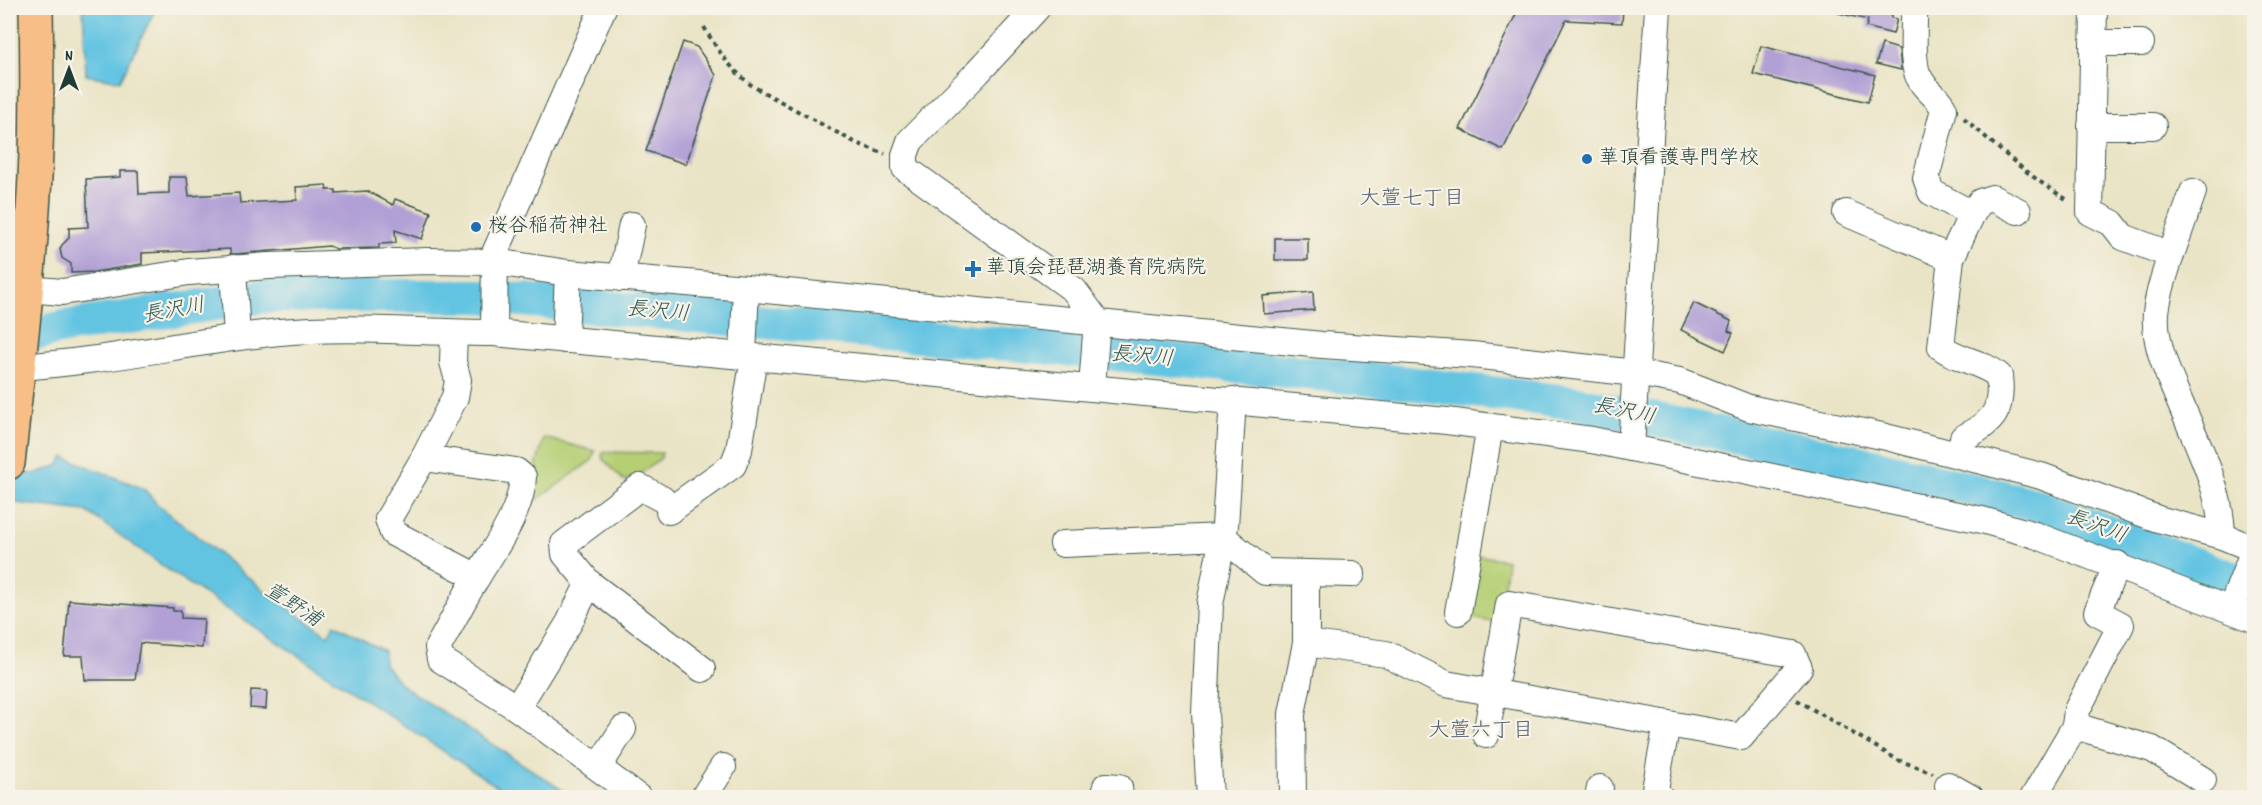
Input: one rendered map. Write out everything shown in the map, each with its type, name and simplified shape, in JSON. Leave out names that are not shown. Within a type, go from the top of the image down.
[{"type":"main road","points":[[8,463],[26,300],[37,126],[36,8]]},
{"type":"street","points":[[494,327],[495,253],[603,8]]},
{"type":"street","points":[[1037,8],[910,141],[905,155],[905,168],[1074,290],[1097,324],[1093,382]]},
{"type":"street","points":[[1632,442],[1658,8]]},
{"type":"street","points":[[1914,8],[1916,72],[1921,82],[1941,102],[1944,109],[1944,117],[1926,178],[1931,192],[1972,214]]},
{"type":"street","points":[[2094,8],[2090,212],[2112,223],[2123,237],[2171,255]]},
{"type":"street","points":[[2093,43],[2142,43]]},
{"type":"street","points":[[2091,126],[2153,126]]},
{"type":"street","points":[[2193,192],[2162,285],[2156,313],[2157,338],[2167,371],[2207,466],[2222,518],[2222,536]]},
{"type":"street","points":[[1960,455],[1963,438],[1987,425],[1997,411],[2001,393],[1999,376],[1992,370],[1952,356],[1941,347],[1951,258],[1980,202],[1992,198],[2018,211]]},
{"type":"street","points":[[1846,213],[1951,258]]},
{"type":"street","points":[[621,278],[632,225]]},
{"type":"street","points":[[26,300],[132,280],[319,263],[428,261],[568,279],[621,278],[746,292],[1322,345],[1472,355],[1636,378],[1680,381],[1749,408],[1882,436],[2040,476],[2158,519],[2222,536],[2253,552],[2233,605]]},
{"type":"street","points":[[234,272],[237,331]]},
{"type":"street","points":[[566,336],[568,279]]},
{"type":"street","points":[[702,669],[589,583],[565,554],[564,544],[640,487],[666,505],[733,465],[739,450],[746,353],[746,292]]},
{"type":"street","points":[[19,364],[78,362],[237,331],[282,332],[343,329],[454,333],[494,327],[746,353],[1093,382],[1592,440],[1632,442],[1982,520],[2035,535],[2233,605],[2254,619]]},
{"type":"street","points":[[454,333],[453,362],[458,380],[455,397],[424,458],[388,519],[393,533],[477,577]]},
{"type":"street","points":[[1210,798],[1205,714],[1210,604],[1223,537],[1233,400]]},
{"type":"street","points":[[1458,612],[1490,427]]},
{"type":"street","points":[[424,458],[516,471],[523,477],[522,486],[505,532],[438,647],[440,659],[517,708],[639,798]]},
{"type":"street","points":[[1064,544],[1223,537],[1265,572],[1352,574]]},
{"type":"street","points":[[2033,798],[2075,726],[2077,710],[2121,625],[2097,612],[2117,564]]},
{"type":"street","points":[[1293,798],[1292,714],[1306,643],[1306,573]]},
{"type":"street","points":[[517,708],[569,623],[589,583]]},
{"type":"street","points":[[1306,643],[1386,654],[1446,684],[1493,693],[1741,737],[1799,668],[1793,654],[1509,604],[1493,693],[1486,735]]},
{"type":"street","points":[[1660,798],[1655,789],[1667,724]]},
{"type":"street","points":[[2075,726],[2152,749],[2203,780]]},
{"type":"street","points":[[598,766],[623,729]]},
{"type":"street","points":[[703,798],[723,766]]},
{"type":"street","points":[[1948,785],[1971,798]]},
{"type":"path","points":[[704,27],[721,56],[744,80],[856,143],[883,153],[905,168]]},
{"type":"path","points":[[1944,109],[1959,113],[2050,190],[2090,212]]},
{"type":"path","points":[[1780,691],[1898,760],[1935,774],[1948,785]]},
{"type":"green space","points":[[544,438],[595,451],[592,460],[523,510],[520,509]]},
{"type":"green space","points":[[603,452],[662,453],[661,458],[632,480],[623,480],[602,458]]},
{"type":"green space","points":[[1475,555],[1507,560],[1499,623],[1466,617]]},
{"type":"water","points":[[83,8],[156,8],[120,81],[86,75]]},
{"type":"water","points":[[64,457],[144,489],[157,504],[274,598],[328,635],[334,624],[384,651],[384,664],[403,686],[573,797],[513,797],[171,572],[86,511],[8,502],[8,470],[34,474],[59,465]]},
{"type":"building","points":[[1519,8],[1623,8],[1622,23],[1566,20],[1503,150],[1460,129]]},
{"type":"building","points":[[1839,8],[1894,8],[1891,18],[1897,19],[1893,34],[1866,27],[1868,20],[1838,13]]},
{"type":"building","points":[[683,42],[697,47],[716,75],[686,164],[646,151]]},
{"type":"building","points":[[1882,44],[1899,49],[1901,70],[1876,64]]},
{"type":"building","points":[[1761,46],[1875,75],[1868,102],[1753,74]]},
{"type":"building","points":[[120,171],[138,171],[139,194],[169,193],[169,177],[187,177],[189,196],[239,193],[240,203],[297,200],[296,187],[326,185],[327,190],[336,190],[336,193],[367,191],[393,205],[395,199],[431,212],[422,239],[395,230],[396,243],[379,244],[379,248],[336,249],[329,246],[235,254],[230,254],[230,249],[142,253],[142,264],[94,272],[71,273],[71,264],[62,258],[60,249],[69,238],[69,228],[88,227],[86,179],[120,177]]},
{"type":"building","points":[[1275,238],[1308,238],[1308,260],[1275,260]]},
{"type":"building","points":[[1313,292],[1314,310],[1264,314],[1263,296]]},
{"type":"building","points":[[1694,303],[1731,321],[1728,331],[1733,333],[1725,351],[1681,330]]},
{"type":"building","points":[[69,600],[173,608],[173,611],[181,611],[181,618],[204,619],[202,648],[140,643],[135,680],[85,680],[83,656],[64,656]]},
{"type":"building","points":[[251,690],[267,691],[266,709],[250,708]]},
{"type":"waterway","name":"長沢川","points":[[8,340],[64,327],[266,296],[478,296],[1399,382],[1576,403],[1881,467],[2035,505],[2254,586]]},
{"type":"place","name":"華頂看護専門学校","points":[[1587,159]]},
{"type":"place","name":"桜谷稲荷神社","points":[[476,227]]},
{"type":"place","name":"華頂会琵琶湖養育院病院","points":[[973,269]]},
{"type":"district","name":"大萱七丁目","points":[[1412,200]]},
{"type":"district","name":"大萱六丁目","points":[[1481,732]]},
{"type":"water label","name":"萱野浦","points":[[292,606]]}]
